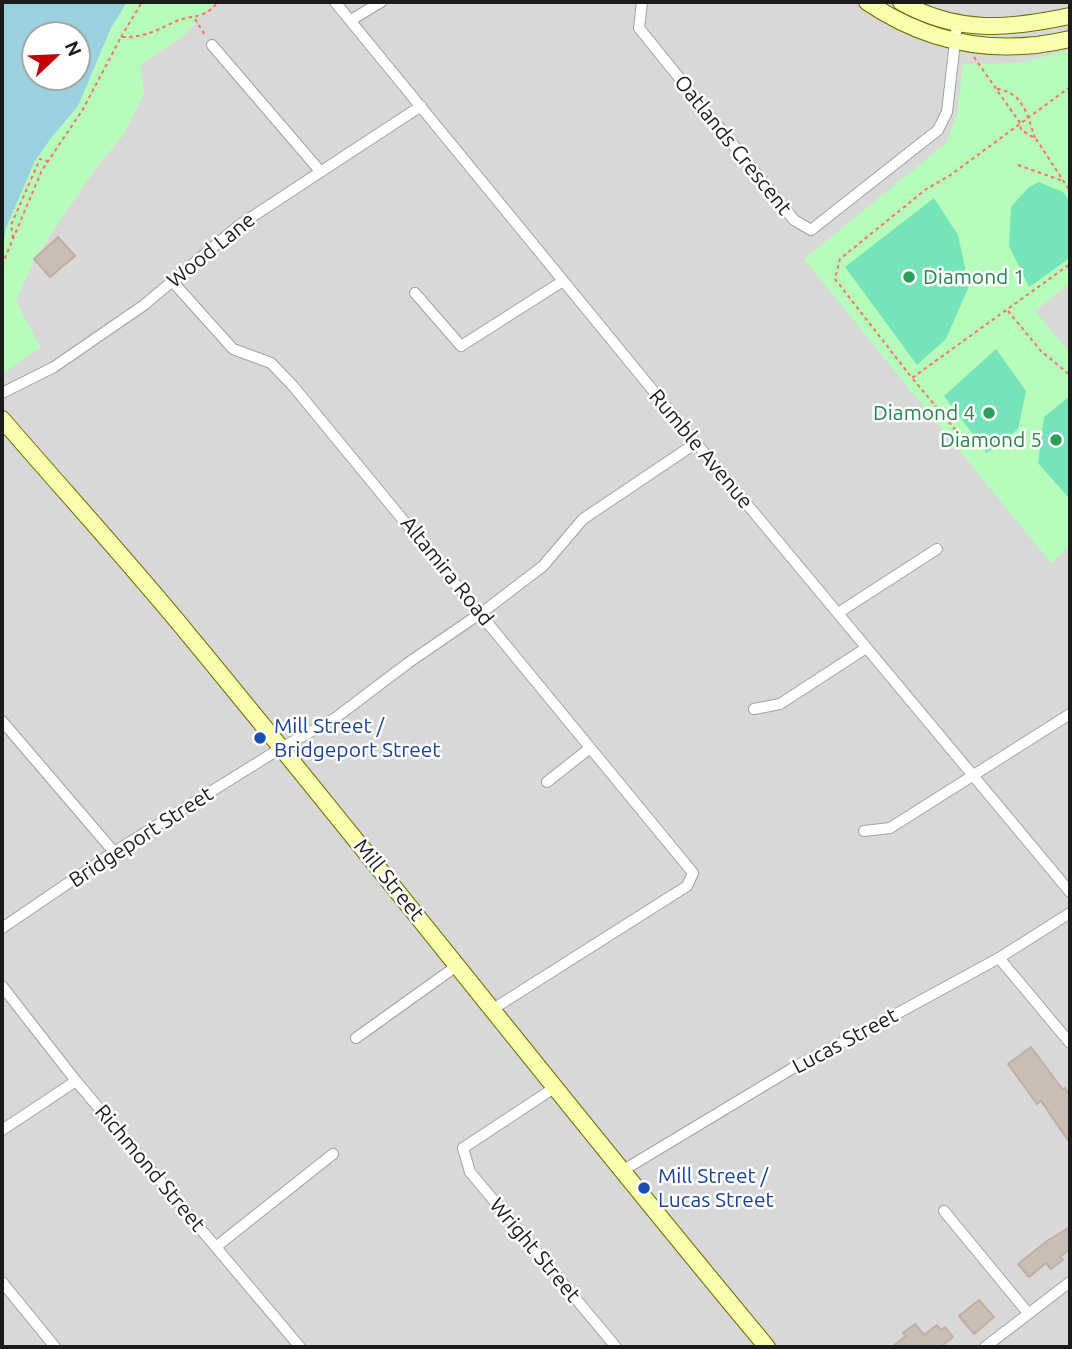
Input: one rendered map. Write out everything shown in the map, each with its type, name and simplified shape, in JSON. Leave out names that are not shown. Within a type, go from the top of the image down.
[{"type":"street","name":"Rumble Avenue","points":[[335,2],[696,443],[1070,892]]},
{"type":"street","points":[[351,20],[381,2]]},
{"type":"street","name":"Oatlands Crescent","points":[[642,2],[639,28],[794,220],[811,230],[938,130],[947,112],[957,43],[957,24]]},
{"type":"street","points":[[867,2],[920,31],[957,43],[1022,47],[1070,39]]},
{"type":"street","points":[[901,2],[913,9],[957,24],[996,27],[1070,16]]},
{"type":"street","points":[[212,45],[320,171]]},
{"type":"street","name":"Wood Lane","points":[[2,393],[54,367],[144,305],[238,226],[421,106]]},
{"type":"street","name":"Altamira Road","points":[[172,281],[233,349],[271,363],[293,386],[693,873],[687,886],[493,1009]]},
{"type":"street","points":[[415,293],[461,346],[563,281]]},
{"type":"street","name":"Mill Street","points":[[2,419],[186,631],[458,965],[554,1088],[768,1347]]},
{"type":"street","name":"Bridgeport Street","points":[[2,928],[114,852],[281,748],[334,719],[543,566],[583,519],[696,443]]},
{"type":"street","points":[[838,613],[937,549]]},
{"type":"street","points":[[754,709],[780,704],[866,648]]},
{"type":"street","points":[[864,831],[890,828],[1070,714]]},
{"type":"street","points":[[2,721],[114,852]]},
{"type":"street","points":[[547,782],[590,748]]},
{"type":"street","name":"Lucas Street","points":[[622,1171],[798,1065],[999,958],[1070,913]]},
{"type":"street","points":[[999,958],[1070,1043]]},
{"type":"street","points":[[356,1038],[458,965]]},
{"type":"street","name":"Richmond Street","points":[[2,986],[76,1081],[300,1347]]},
{"type":"street","points":[[2,1130],[76,1081]]},
{"type":"street","name":"Wright Street","points":[[554,1088],[463,1148],[470,1172],[616,1347]]},
{"type":"street","points":[[216,1246],[333,1154]]},
{"type":"street","points":[[944,1211],[1028,1313]]},
{"type":"street","points":[[2,1282],[55,1347]]},
{"type":"street","points":[[985,1347],[1070,1282]]},
{"type":"path","points":[[2,265],[48,162],[82,111],[142,2]]},
{"type":"path","points":[[121,37],[148,35],[177,21],[211,12],[218,2]]},
{"type":"path","points":[[194,18],[212,45]]},
{"type":"path","points":[[972,54],[1020,123],[1021,130],[1035,139]]},
{"type":"path","points":[[959,434],[835,279],[840,259],[925,190],[952,174],[1070,86]]},
{"type":"path","points":[[995,88],[1006,90],[1021,100],[1035,139],[1070,191]]},
{"type":"path","points":[[13,239],[11,225],[40,159],[48,162]]},
{"type":"path","points":[[1018,165],[1063,181]]},
{"type":"path","points":[[912,378],[1070,264]]},
{"type":"path","points":[[1008,310],[1041,351],[1070,375]]},
{"type":"shaded area","points":[[214,2],[1070,2],[1070,1347],[2,1347],[2,379],[11,313],[34,259],[95,169],[123,135],[144,93],[140,65],[183,36]]},
{"type":"green space","points":[[2,2],[214,2],[183,36],[140,65],[144,93],[123,135],[95,169],[34,259],[16,301],[40,347],[3,374],[2,378]]},
{"type":"green space","points":[[1070,50],[1070,283],[1035,311],[1070,353],[1070,546],[1051,563],[804,259],[946,143],[957,114],[963,64],[1019,63]]},
{"type":"green space","points":[[1039,182],[1063,192],[1070,202],[1070,258],[1029,287],[1009,246],[1011,207],[1029,187]]},
{"type":"green space","name":"Diamond 1","points":[[934,198],[958,235],[969,286],[946,339],[917,365],[845,267]]},
{"type":"green space","name":"Diamond 4","points":[[996,349],[1026,391],[1018,429],[987,453],[944,396]]},
{"type":"green space","name":"Diamond 5","points":[[1070,396],[1068,497],[1038,463],[1044,417]]},
{"type":"water","points":[[2,2],[127,2],[111,28],[91,75],[91,21],[21,21],[21,91],[84,91],[78,106],[35,161],[6,228],[2,252]]},
{"type":"building","points":[[58,237],[75,256],[50,277],[34,259]]},
{"type":"building","points":[[1031,1047],[1070,1096],[1070,1143],[1041,1101],[1037,1104],[1008,1064]]},
{"type":"building","points":[[1070,1227],[1070,1249],[1060,1257],[1063,1260],[1051,1269],[1046,1263],[1029,1277],[1018,1264]]},
{"type":"building","points":[[979,1300],[994,1317],[974,1334],[959,1316]]},
{"type":"building","points":[[915,1324],[924,1335],[937,1325],[941,1330],[945,1327],[953,1337],[940,1347],[892,1347],[906,1336],[903,1333]]},
{"type":"place","name":"Diamond 1","points":[[909,277]]},
{"type":"place","name":"Diamond 4","points":[[989,413]]},
{"type":"place","name":"Diamond 5","points":[[1056,440]]},
{"type":"place","name":"Mill Street / Bridgeport Street","points":[[260,738]]},
{"type":"place","name":"Mill Street / Lucas Street","points":[[644,1188]]}]
